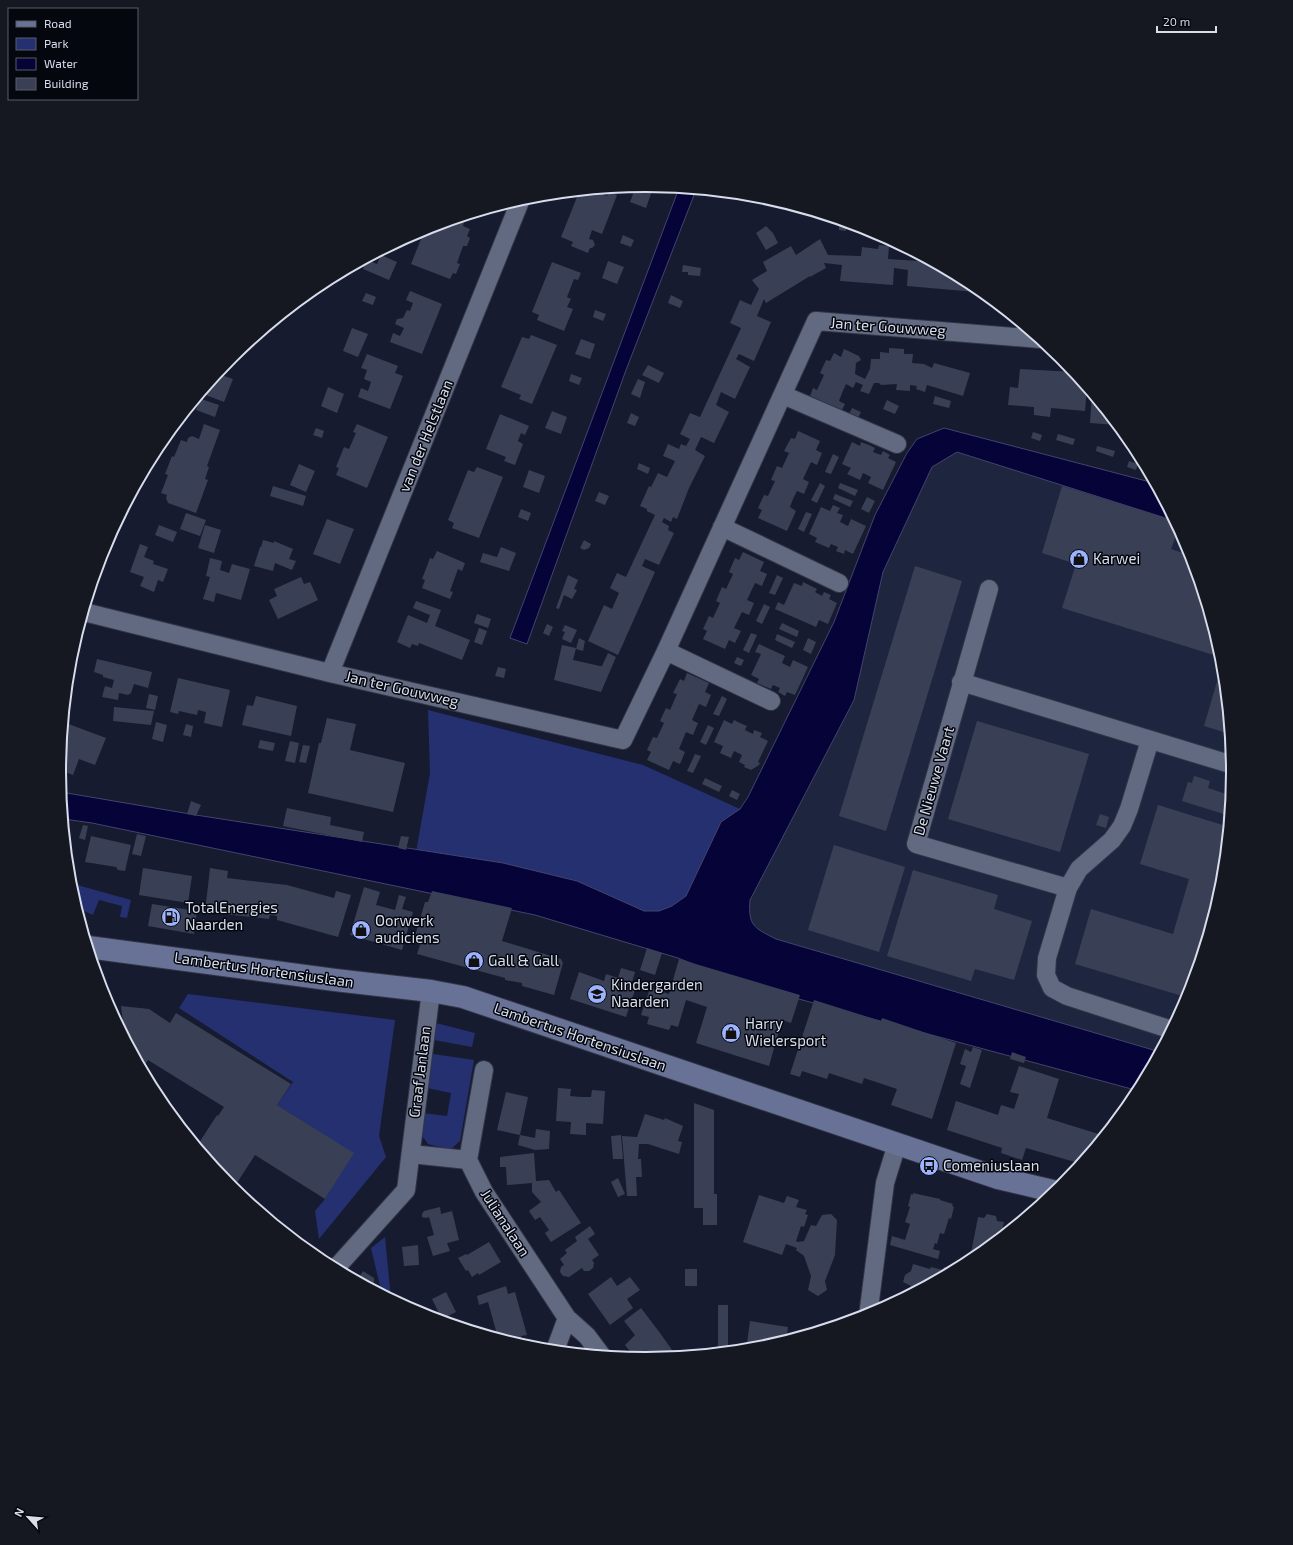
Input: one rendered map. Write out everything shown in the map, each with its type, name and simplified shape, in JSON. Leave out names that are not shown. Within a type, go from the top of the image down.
[{"type":"street","name":"van der Helstlaan","points":[[330,673],[518,207]]},
{"type":"street","name":"Jan ter Gouwweg","points":[[89,613],[330,673],[623,740],[666,651],[816,321],[1031,338]]},
{"type":"street","points":[[783,395],[897,444]]},
{"type":"street","points":[[722,527],[839,583]]},
{"type":"street","name":"De Nieuwe Vaart","points":[[989,589],[961,682],[916,844],[1068,888]]},
{"type":"street","points":[[666,651],[771,701]]},
{"type":"street","points":[[961,682],[1227,763]]},
{"type":"street","points":[[1150,740],[1129,809],[1122,826],[1112,840],[1079,869],[1068,888],[1047,958],[1046,974],[1052,988],[1067,996],[1167,1028]]},
{"type":"street","name":"Lambertus Hortensiuslaan","points":[[94,948],[335,980],[431,991],[463,997],[998,1178],[1049,1190]]},
{"type":"street","name":"Graaf Janlaan","points":[[340,1265],[406,1190],[431,991]]},
{"type":"street","points":[[411,1154],[468,1160],[484,1070]]},
{"type":"street","points":[[869,1309],[885,1183],[897,1144]]},
{"type":"street","name":"Julianalaan","points":[[468,1160],[484,1192],[567,1318],[587,1336],[598,1351]]},
{"type":"street","points":[[557,1346],[567,1318]]},
{"type":"shaded area","points":[[957,452],[1168,519],[1183,550],[1207,622],[1216,659],[1226,735],[1226,810],[1216,886],[1207,923],[1183,995],[1156,1051],[776,939],[757,929],[749,916],[750,900],[854,700],[883,572],[932,467]]},
{"type":"green space","points":[[428,710],[643,765],[740,809],[721,822],[686,896],[672,906],[659,911],[644,911],[577,881],[503,863],[423,858],[416,852],[430,773]]},
{"type":"green space","points":[[77,885],[131,900],[127,918],[120,917],[122,906],[99,900],[93,915],[83,911]]},
{"type":"green space","points":[[188,994],[395,1020],[379,1136],[386,1157],[319,1239],[315,1211],[325,1199],[353,1153],[277,1105],[293,1082],[179,1008]]},
{"type":"green space","points":[[436,1023],[475,1033],[472,1047],[434,1040]]},
{"type":"green space","points":[[433,1054],[474,1060],[460,1141],[450,1150],[428,1144],[420,1133],[423,1113],[447,1116],[451,1093],[427,1088]]},
{"type":"green space","points":[[385,1237],[390,1293],[381,1288],[371,1248]]},
{"type":"water","points":[[677,193],[694,194],[626,370],[527,644],[510,638]]},
{"type":"water","points":[[944,428],[1149,482],[1168,519],[957,452],[932,467],[883,572],[854,700],[750,900],[750,916],[754,925],[758,929],[776,939],[1156,1051],[1133,1089],[747,985],[678,958],[535,915],[92,823],[68,820],[67,793],[196,815],[503,863],[577,881],[644,911],[659,911],[672,906],[686,896],[721,822],[740,809],[748,797],[834,622],[875,515],[907,453],[917,439]]},
{"type":"building","points":[[634,192],[652,192],[646,208],[630,202]]},
{"type":"building","points":[[609,193],[617,195],[602,234],[592,230],[589,239],[593,240],[595,245],[590,248],[588,253],[571,246],[573,242],[561,237],[577,196],[601,194],[607,196]]},
{"type":"building","points":[[464,222],[463,226],[470,229],[467,236],[470,238],[467,246],[463,246],[457,263],[460,264],[456,274],[453,273],[450,279],[411,264],[422,237]]},
{"type":"building","points":[[839,225],[846,228],[846,231],[839,230]]},
{"type":"building","points":[[766,226],[773,233],[778,243],[766,250],[756,233]]},
{"type":"building","points":[[623,235],[634,240],[631,247],[620,243]]},
{"type":"building","points":[[820,239],[828,255],[861,256],[862,247],[878,249],[879,245],[889,246],[888,259],[918,260],[971,292],[907,286],[908,270],[894,268],[893,285],[840,281],[842,265],[824,263],[826,268],[766,303],[764,299],[757,316],[771,322],[754,361],[739,354],[736,359],[750,367],[735,399],[721,392],[716,405],[729,412],[714,443],[701,437],[695,450],[705,456],[689,488],[677,519],[673,517],[671,522],[664,518],[662,522],[669,526],[668,530],[674,533],[659,565],[645,559],[642,566],[655,572],[618,655],[588,641],[604,605],[612,609],[619,593],[610,588],[617,573],[626,577],[655,515],[640,506],[649,486],[651,487],[658,473],[667,477],[675,461],[663,456],[668,444],[679,449],[681,444],[686,446],[690,439],[680,434],[690,413],[700,417],[741,328],[730,323],[740,300],[751,305],[759,289],[752,280],[767,271],[763,262],[791,246],[796,255]]},
{"type":"building","points":[[383,256],[397,262],[389,280],[363,269],[364,266],[371,262],[377,264],[380,257]]},
{"type":"building","points":[[608,261],[624,267],[617,284],[602,278]]},
{"type":"building","points":[[552,262],[581,273],[578,280],[574,279],[567,297],[571,299],[567,307],[573,309],[564,331],[537,320],[539,315],[532,312]]},
{"type":"building","points":[[683,265],[701,268],[700,276],[688,275],[688,272],[682,272]]},
{"type":"building","points":[[410,291],[442,304],[422,354],[390,342],[393,333],[400,336],[404,328],[395,324],[397,319],[403,318],[407,310],[410,311],[413,303],[406,300]]},
{"type":"building","points":[[366,293],[376,297],[373,305],[362,301]]},
{"type":"building","points":[[671,295],[683,301],[680,308],[668,303]]},
{"type":"building","points":[[595,310],[606,314],[603,321],[593,317]]},
{"type":"building","points":[[352,328],[368,334],[358,357],[343,351]]},
{"type":"building","points":[[531,335],[557,345],[532,404],[519,399],[521,395],[501,387],[522,337],[529,339]]},
{"type":"building","points":[[581,339],[595,344],[590,359],[575,354]]},
{"type":"building","points":[[889,348],[904,349],[904,354],[913,354],[912,363],[924,364],[932,368],[934,363],[970,373],[963,396],[927,385],[925,392],[916,389],[917,386],[910,385],[910,391],[896,390],[897,384],[881,385],[879,383],[874,383],[869,394],[860,391],[863,385],[856,382],[853,388],[846,384],[839,401],[845,404],[842,410],[810,396],[813,388],[817,390],[824,375],[820,373],[826,360],[830,361],[834,353],[841,357],[844,349],[859,356],[861,360],[856,363],[855,374],[865,379],[870,369],[871,359],[880,359],[880,352],[889,353]]},
{"type":"building","points":[[367,354],[398,366],[395,373],[403,376],[390,409],[358,397],[361,388],[368,391],[371,382],[364,379],[367,370],[361,368]]},
{"type":"building","points":[[648,365],[664,373],[659,383],[642,375]]},
{"type":"building","points":[[1020,369],[1066,372],[1086,394],[1085,411],[1051,408],[1050,417],[1034,415],[1034,407],[1008,405],[1010,387],[1018,388]]},
{"type":"building","points":[[225,374],[224,376],[233,379],[224,402],[206,395]]},
{"type":"building","points":[[571,374],[582,378],[579,385],[569,381]]},
{"type":"building","points":[[638,379],[645,382],[640,398],[631,394]]},
{"type":"building","points":[[328,387],[344,394],[337,413],[321,406]]},
{"type":"building","points":[[935,396],[951,401],[949,408],[933,404]]},
{"type":"building","points":[[202,399],[219,405],[215,417],[196,410]]},
{"type":"building","points":[[887,400],[899,406],[895,414],[883,409]]},
{"type":"building","points":[[1092,400],[1111,425],[1090,423]]},
{"type":"building","points":[[852,408],[861,412],[858,418],[849,414]]},
{"type":"building","points":[[552,411],[567,417],[561,434],[545,428]]},
{"type":"building","points":[[631,413],[639,417],[635,426],[627,423]]},
{"type":"building","points":[[500,414],[529,426],[525,435],[521,433],[518,441],[523,444],[515,465],[504,461],[506,457],[486,449]]},
{"type":"building","points":[[204,424],[220,430],[207,466],[209,467],[205,479],[208,480],[196,513],[168,503],[166,498],[167,495],[161,493],[168,475],[165,474],[172,456],[174,457],[181,440],[187,442],[188,438],[192,436],[199,439]]},
{"type":"building","points":[[357,424],[388,437],[367,488],[336,475],[339,468],[336,467],[344,447],[349,449],[356,433],[353,432]]},
{"type":"building","points":[[316,428],[324,431],[322,438],[313,435]]},
{"type":"building","points":[[798,431],[820,441],[816,450],[822,453],[817,465],[811,462],[803,479],[809,482],[804,494],[797,491],[793,499],[790,507],[796,511],[787,531],[758,518],[762,510],[758,508],[764,495],[768,496],[775,481],[771,480],[777,466],[782,468],[789,453],[784,451],[791,438],[795,439]]},
{"type":"building","points":[[1033,432],[1042,435],[1040,441],[1031,438]]},
{"type":"building","points":[[1058,434],[1075,439],[1073,445],[1056,440]]},
{"type":"building","points":[[852,442],[860,446],[861,442],[869,445],[875,448],[873,452],[881,455],[883,451],[890,455],[888,458],[896,462],[883,490],[868,483],[871,477],[863,473],[860,480],[847,474],[851,468],[842,464]]},
{"type":"building","points":[[1097,446],[1115,451],[1113,457],[1096,451]]},
{"type":"building","points":[[833,454],[839,457],[831,474],[825,472]]},
{"type":"building","points":[[1129,461],[1138,464],[1136,470],[1127,467]]},
{"type":"building","points":[[639,463],[650,468],[648,474],[637,469]]},
{"type":"building","points":[[299,464],[315,471],[306,492],[290,485]]},
{"type":"building","points":[[477,467],[503,477],[479,538],[452,528],[454,523],[448,520],[468,470],[474,472]]},
{"type":"building","points":[[529,470],[545,476],[539,493],[523,487]]},
{"type":"building","points":[[820,483],[825,486],[817,503],[811,500]]},
{"type":"building","points":[[840,483],[858,490],[855,496],[838,488]]},
{"type":"building","points":[[273,486],[306,496],[303,506],[270,496]]},
{"type":"building","points":[[1062,486],[1168,519],[1176,535],[1171,549],[1184,553],[1207,622],[1215,655],[1062,608],[1076,564],[1042,553]]},
{"type":"building","points":[[599,492],[609,496],[605,505],[595,501]]},
{"type":"building","points":[[835,494],[853,501],[850,507],[833,499]]},
{"type":"building","points":[[867,497],[875,501],[869,513],[861,509]]},
{"type":"building","points":[[833,505],[840,508],[837,513],[843,515],[840,522],[848,526],[851,519],[866,526],[853,554],[845,550],[844,554],[836,551],[838,547],[831,544],[829,548],[815,542],[817,538],[809,534],[821,507],[830,511]]},
{"type":"building","points":[[521,509],[531,513],[528,521],[518,517]]},
{"type":"building","points":[[806,512],[812,514],[804,532],[798,529]]},
{"type":"building","points":[[186,513],[206,520],[200,536],[180,529]]},
{"type":"building","points":[[327,519],[354,529],[340,564],[313,554]]},
{"type":"building","points":[[159,525],[177,532],[173,542],[155,535]]},
{"type":"building","points":[[205,525],[221,530],[214,553],[198,548]]},
{"type":"building","points":[[263,540],[274,543],[274,541],[293,549],[289,559],[296,561],[292,570],[275,563],[273,571],[254,566]]},
{"type":"building","points":[[584,540],[591,544],[589,548],[584,550],[580,548]]},
{"type":"building","points":[[140,544],[148,547],[144,557],[154,561],[153,564],[168,569],[163,582],[158,580],[154,592],[140,586],[144,577],[130,572]]},
{"type":"building","points":[[501,547],[516,553],[509,571],[480,562],[483,553],[497,557]]},
{"type":"building","points":[[437,551],[465,563],[462,571],[458,569],[450,591],[453,592],[450,599],[422,588],[425,580],[422,579],[430,558],[433,559]]},
{"type":"building","points":[[743,552],[764,562],[760,571],[767,574],[762,586],[755,583],[747,600],[754,603],[749,615],[742,612],[734,628],[741,631],[735,643],[729,640],[725,649],[703,639],[707,631],[703,629],[709,616],[713,618],[720,603],[716,601],[722,587],[726,589],[733,574],[729,572],[735,558],[739,560]]},
{"type":"building","points":[[210,558],[222,561],[220,570],[229,573],[232,564],[250,569],[241,600],[216,593],[214,602],[203,599],[210,577],[206,576]]},
{"type":"building","points":[[915,566],[962,581],[886,831],[839,816]]},
{"type":"building","points":[[568,575],[578,580],[574,589],[577,590],[572,599],[564,595],[559,609],[556,608]]},
{"type":"building","points":[[777,575],[783,578],[775,595],[769,593]]},
{"type":"building","points":[[301,577],[304,584],[310,582],[318,600],[278,619],[269,600],[277,596],[274,589]]},
{"type":"building","points":[[803,582],[817,589],[815,592],[822,596],[824,592],[831,595],[829,599],[837,603],[828,624],[819,620],[816,627],[775,609],[778,602],[784,605],[794,583],[802,586]]},
{"type":"building","points":[[416,601],[441,610],[435,626],[470,640],[462,660],[419,643],[418,646],[412,644],[410,648],[397,642],[408,615],[427,623],[430,615],[413,608]]},
{"type":"building","points":[[764,604],[770,607],[762,624],[756,621]]},
{"type":"building","points":[[477,614],[491,619],[488,628],[474,623]]},
{"type":"building","points":[[782,623],[799,631],[797,637],[779,629]]},
{"type":"building","points":[[547,624],[553,627],[549,636],[543,633]]},
{"type":"building","points":[[565,625],[577,630],[571,643],[562,639],[565,632],[562,631]]},
{"type":"building","points":[[479,628],[487,631],[482,645],[474,642]]},
{"type":"building","points":[[751,633],[757,635],[749,653],[743,650]]},
{"type":"building","points":[[777,634],[795,642],[792,648],[775,640]]},
{"type":"building","points":[[579,638],[585,641],[583,651],[576,649]]},
{"type":"building","points":[[808,638],[816,642],[811,654],[803,650]]},
{"type":"building","points":[[759,644],[785,656],[782,663],[790,667],[793,660],[808,667],[795,695],[787,692],[785,696],[778,692],[780,688],[773,685],[771,689],[757,683],[759,679],[751,675],[761,654],[755,652]]},
{"type":"building","points":[[562,645],[576,648],[573,660],[600,666],[602,666],[608,653],[616,657],[601,692],[554,680]]},
{"type":"building","points":[[737,657],[744,660],[741,666],[734,663]]},
{"type":"building","points":[[97,659],[152,672],[148,688],[134,684],[131,693],[128,695],[119,693],[118,700],[102,697],[105,686],[112,688],[114,680],[103,677],[103,675],[94,672]]},
{"type":"building","points":[[498,667],[506,669],[504,678],[495,676]]},
{"type":"building","points":[[687,673],[709,683],[705,692],[711,695],[706,707],[699,704],[692,720],[698,723],[693,735],[686,732],[679,749],[685,752],[680,764],[673,761],[669,770],[647,760],[651,752],[647,750],[653,737],[657,738],[664,723],[660,721],[666,708],[670,710],[677,694],[673,693],[680,679],[684,681]]},
{"type":"building","points":[[1219,676],[1226,733],[1204,726]]},
{"type":"building","points":[[178,678],[230,690],[222,727],[204,723],[206,712],[198,710],[197,715],[179,711],[178,714],[170,712]]},
{"type":"building","points":[[149,694],[158,696],[155,710],[146,708]]},
{"type":"building","points":[[256,696],[297,706],[291,736],[242,725],[247,705],[253,706]]},
{"type":"building","points":[[722,696],[727,699],[719,716],[713,714]]},
{"type":"building","points":[[114,707],[154,711],[151,725],[113,721]]},
{"type":"building","points":[[327,718],[356,724],[350,750],[405,763],[393,812],[308,793],[319,743],[321,743]]},
{"type":"building","points":[[724,720],[732,724],[734,720],[747,726],[745,730],[753,734],[754,730],[762,733],[760,737],[768,741],[758,762],[760,763],[759,765],[751,770],[744,767],[745,765],[739,762],[742,755],[734,751],[731,758],[720,753],[723,746],[714,742]]},
{"type":"building","points":[[977,721],[1089,754],[1060,852],[948,819]]},
{"type":"building","points":[[156,722],[167,725],[163,742],[152,739]]},
{"type":"building","points":[[68,724],[106,738],[95,765],[79,759],[73,775],[66,772]]},
{"type":"building","points":[[186,724],[193,726],[191,737],[183,735]]},
{"type":"building","points":[[708,725],[714,728],[706,745],[700,742]]},
{"type":"building","points":[[260,740],[275,743],[273,751],[258,748]]},
{"type":"building","points":[[290,741],[299,743],[295,763],[285,761]]},
{"type":"building","points":[[303,745],[310,746],[306,763],[299,762]]},
{"type":"building","points":[[695,754],[701,756],[693,773],[687,771]]},
{"type":"building","points":[[1194,776],[1210,781],[1208,788],[1226,794],[1226,815],[1182,801],[1188,782],[1192,783]]},
{"type":"building","points":[[705,778],[722,786],[719,792],[702,784]]},
{"type":"building","points":[[732,790],[740,794],[737,800],[729,796]]},
{"type":"building","points":[[191,801],[201,805],[196,816],[187,814]]},
{"type":"building","points":[[1158,805],[1224,826],[1216,886],[1207,923],[1183,996],[1075,964],[1091,909],[1173,934],[1189,879],[1140,864]]},
{"type":"building","points":[[287,808],[331,817],[330,825],[364,832],[362,842],[283,826]]},
{"type":"building","points":[[1100,814],[1109,817],[1106,828],[1096,825]]},
{"type":"building","points":[[83,825],[88,826],[85,840],[79,838]]},
{"type":"building","points":[[137,834],[146,836],[141,856],[132,854]]},
{"type":"building","points":[[91,836],[131,845],[125,871],[118,870],[116,867],[85,862]]},
{"type":"building","points":[[401,836],[409,837],[406,850],[398,848]]},
{"type":"building","points":[[834,845],[905,867],[879,952],[808,930]]},
{"type":"building","points":[[143,868],[192,876],[188,903],[139,895]]},
{"type":"building","points":[[210,868],[228,871],[227,878],[287,885],[334,898],[336,891],[351,895],[338,937],[277,920],[277,916],[270,915],[269,919],[205,912]]},
{"type":"building","points":[[913,870],[998,895],[994,909],[1032,921],[1014,980],[975,969],[971,981],[887,956]]},
{"type":"building","points":[[364,887],[380,892],[376,905],[395,910],[399,895],[406,897],[402,909],[413,912],[402,950],[350,935]]},
{"type":"building","points":[[432,891],[512,908],[502,941],[561,959],[563,963],[554,995],[522,986],[522,983],[505,980],[505,978],[417,954],[420,945],[414,943],[415,936],[425,902],[428,902]]},
{"type":"building","points":[[152,904],[197,911],[194,934],[148,926]]},
{"type":"building","points":[[647,948],[662,953],[655,975],[640,970]]},
{"type":"building","points":[[679,959],[800,995],[791,1023],[782,1020],[769,1066],[696,1043],[707,1007],[686,1000],[678,1027],[671,1025],[669,1030],[647,1024],[649,1017],[641,1015],[650,988],[669,994]]},
{"type":"building","points":[[621,968],[635,972],[630,989],[635,990],[626,1017],[570,999],[579,972],[604,981],[606,974],[618,978]]},
{"type":"building","points":[[814,1000],[881,1021],[882,1018],[956,1043],[932,1119],[891,1105],[897,1089],[864,1078],[862,1084],[829,1073],[827,1079],[802,1071],[800,1077],[790,1074]]},
{"type":"building","points":[[121,1006],[149,1009],[170,1023],[176,1013],[291,1084],[277,1105],[354,1153],[325,1199],[255,1155],[237,1184],[199,1142],[224,1107],[148,1060],[145,1065],[123,1023]]},
{"type":"building","points":[[973,1047],[982,1050],[970,1088],[960,1084],[966,1066],[960,1064],[965,1049],[971,1052]]},
{"type":"building","points":[[1012,1052],[1026,1057],[1024,1063],[1010,1059]]},
{"type":"building","points":[[1019,1066],[1059,1079],[1047,1118],[1100,1134],[1076,1162],[1026,1148],[1022,1160],[1001,1153],[1002,1148],[947,1130],[956,1101],[998,1115],[1001,1105],[1014,1109],[1019,1094],[1010,1092]]},
{"type":"building","points":[[558,1088],[571,1089],[570,1096],[581,1097],[591,1097],[592,1090],[605,1091],[603,1124],[586,1123],[586,1135],[570,1134],[571,1122],[556,1121]]},
{"type":"building","points":[[506,1092],[528,1097],[520,1135],[497,1130]]},
{"type":"building","points":[[694,1103],[714,1110],[714,1194],[717,1194],[717,1225],[703,1225],[703,1208],[694,1208]]},
{"type":"building","points":[[645,1114],[664,1120],[665,1118],[683,1126],[678,1141],[682,1142],[679,1154],[648,1144],[639,1144],[638,1159],[641,1159],[642,1177],[636,1177],[637,1196],[627,1196],[622,1136],[637,1137]]},
{"type":"building","points":[[536,1129],[550,1131],[549,1149],[535,1150],[518,1145],[520,1135],[535,1138]]},
{"type":"building","points":[[621,1135],[623,1159],[613,1159],[611,1136]]},
{"type":"building","points":[[534,1153],[536,1181],[549,1180],[556,1192],[559,1190],[581,1223],[551,1242],[545,1233],[549,1230],[540,1217],[535,1220],[529,1211],[541,1202],[532,1192],[532,1183],[507,1185],[506,1167],[500,1167],[500,1157]]},
{"type":"building","points":[[618,1178],[625,1194],[618,1197],[611,1182]]},
{"type":"building","points":[[913,1193],[940,1199],[953,1204],[952,1206],[954,1207],[951,1219],[949,1218],[944,1234],[940,1233],[937,1244],[935,1243],[933,1249],[940,1251],[938,1259],[890,1245],[892,1236],[905,1240],[910,1224],[905,1222],[910,1207],[908,1206],[911,1194],[913,1195]]},
{"type":"building","points":[[759,1195],[784,1203],[787,1196],[799,1200],[796,1207],[807,1210],[805,1214],[808,1215],[804,1227],[801,1226],[796,1241],[798,1242],[804,1241],[811,1225],[816,1226],[822,1215],[831,1214],[837,1220],[835,1255],[825,1281],[827,1290],[818,1296],[808,1290],[811,1276],[804,1256],[796,1250],[797,1248],[786,1244],[782,1255],[743,1242]]},
{"type":"building","points":[[440,1207],[441,1214],[452,1211],[459,1240],[447,1243],[450,1251],[433,1256],[427,1237],[434,1235],[429,1217],[422,1217],[422,1214],[424,1211]]},
{"type":"building","points":[[987,1214],[996,1216],[997,1221],[1004,1222],[1002,1232],[999,1234],[995,1233],[994,1237],[971,1253],[978,1217],[984,1218]]},
{"type":"building","points":[[590,1226],[595,1234],[588,1239],[599,1255],[592,1260],[594,1263],[593,1268],[589,1271],[584,1271],[582,1268],[569,1277],[563,1276],[560,1272],[561,1267],[564,1265],[560,1259],[567,1253],[565,1250],[577,1241],[575,1237]]},
{"type":"building","points":[[489,1242],[501,1262],[479,1275],[478,1273],[472,1277],[468,1270],[466,1271],[458,1258],[466,1254],[467,1255]]},
{"type":"building","points":[[418,1245],[419,1265],[404,1266],[402,1247]]},
{"type":"building","points":[[913,1264],[930,1269],[931,1267],[943,1270],[944,1267],[948,1268],[910,1289],[911,1286],[903,1282],[905,1275],[911,1271]]},
{"type":"building","points":[[685,1269],[697,1269],[697,1286],[685,1286]]},
{"type":"building","points":[[363,1271],[374,1278],[374,1285],[359,1277]]},
{"type":"building","points":[[611,1277],[617,1286],[630,1277],[640,1290],[627,1299],[633,1308],[610,1325],[588,1294]]},
{"type":"building","points":[[506,1286],[508,1294],[515,1292],[527,1335],[521,1336],[522,1339],[497,1333],[488,1302],[479,1305],[477,1296]]},
{"type":"building","points":[[446,1292],[456,1312],[446,1317],[440,1315],[432,1299]]},
{"type":"building","points":[[718,1305],[728,1305],[728,1347],[718,1348]]},
{"type":"building","points":[[641,1308],[674,1352],[631,1353],[625,1345],[635,1335],[624,1321]]},
{"type":"building","points":[[750,1321],[788,1327],[787,1335],[760,1342],[747,1343]]},
{"type":"place","name":"Karwei","points":[[1079,559]]},
{"type":"place","name":"TotalEnergies Naarden","points":[[171,917]]},
{"type":"place","name":"Oorwerk audiciens","points":[[361,930]]},
{"type":"place","name":"Gall & Gall","points":[[474,961]]},
{"type":"place","name":"Kindergarden Naarden","points":[[597,994]]},
{"type":"place","name":"Harry Wielersport","points":[[731,1033]]},
{"type":"place","name":"Comeniuslaan","points":[[929,1166]]}]
